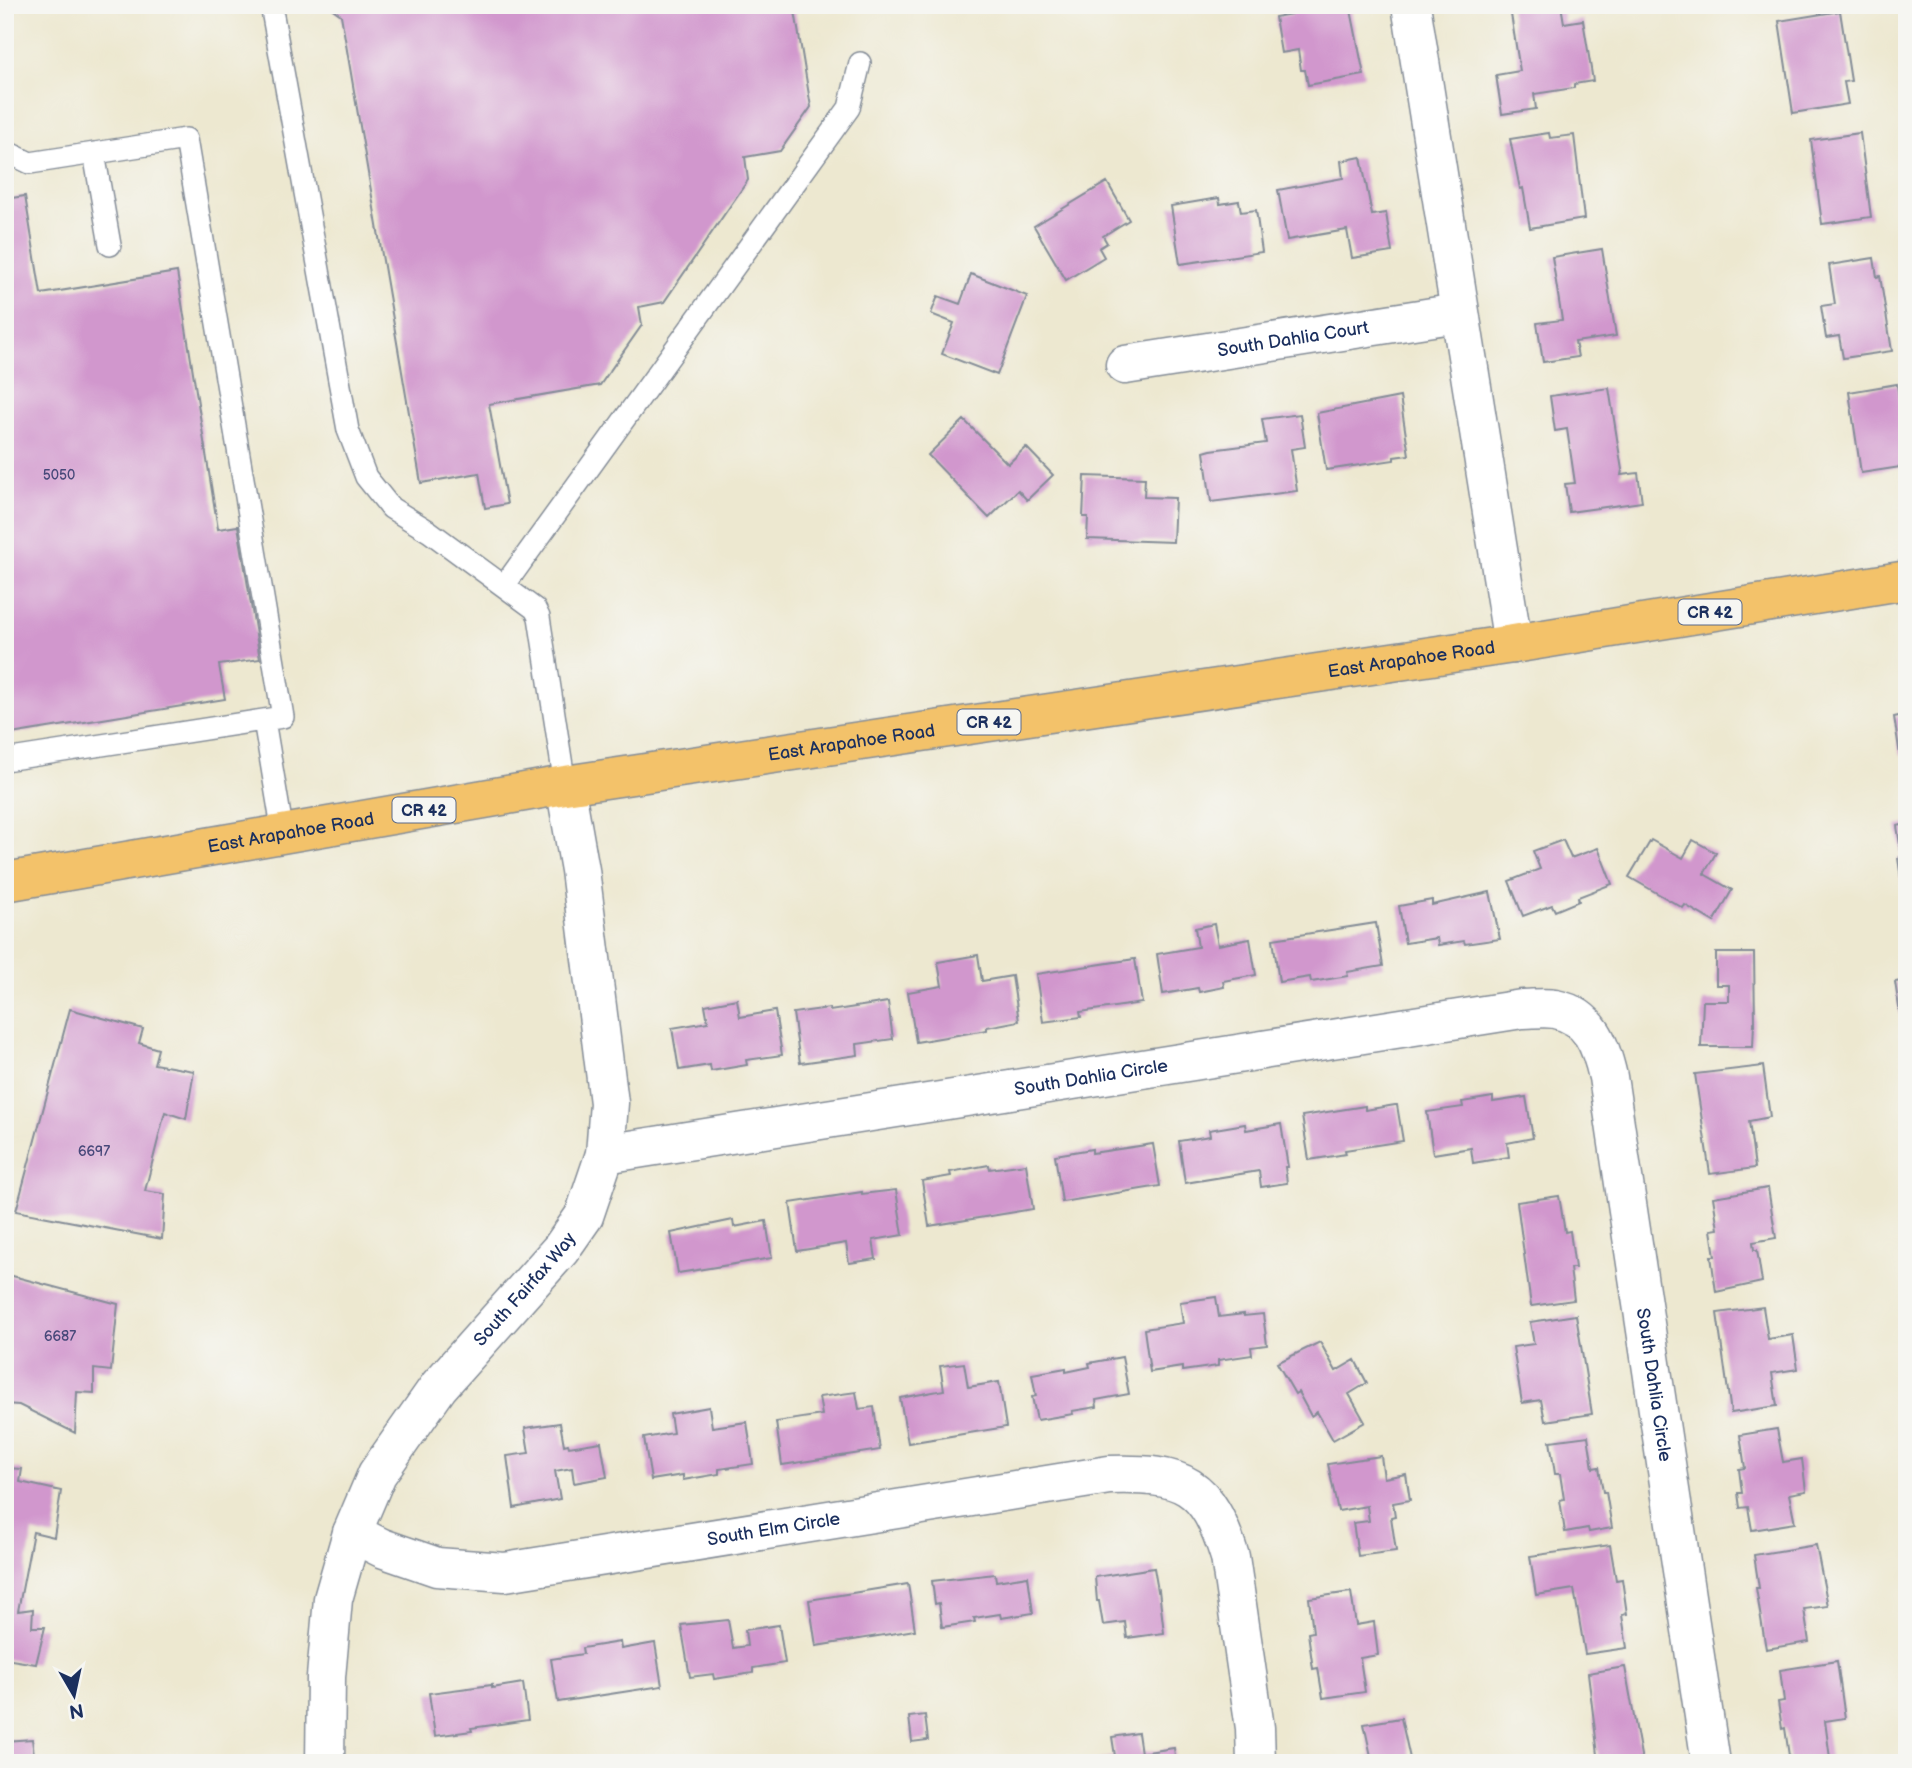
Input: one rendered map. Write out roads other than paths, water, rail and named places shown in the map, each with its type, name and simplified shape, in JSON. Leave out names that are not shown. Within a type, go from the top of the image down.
[{"type":"main road","name":"East Arapahoe Road","points":[[5,881],[565,785],[1513,644],[1907,580]]},
{"type":"street","points":[[1411,5],[1458,313],[1513,644]]},
{"type":"street","name":"South Dahlia Court","points":[[1125,365],[1458,313]]},
{"type":"street","name":"South Fairfax Way","points":[[325,1763],[326,1677],[333,1599],[352,1533],[377,1474],[439,1386],[561,1250],[584,1216],[605,1154],[609,1102],[580,870],[565,785]]},
{"type":"street","name":"South Dahlia Circle","points":[[605,1154],[1522,1009],[1585,1007],[1591,1029],[1601,1048],[1608,1077],[1711,1763]]},
{"type":"street","name":"South Elm Circle","points":[[352,1533],[382,1548],[437,1567],[505,1572],[1109,1475],[1148,1474],[1177,1480],[1207,1478],[1230,1557],[1255,1728],[1256,1763]]},
{"type":"lane","points":[[271,5],[345,418],[356,454],[366,477],[391,508],[430,532],[535,609],[539,617],[565,785]]},
{"type":"lane","points":[[504,586],[849,108],[860,63]]},
{"type":"lane","points":[[5,150],[30,163],[186,139],[283,717],[5,760]]},
{"type":"lane","points":[[94,153],[110,245]]},
{"type":"lane","points":[[264,720],[283,834]]}]
